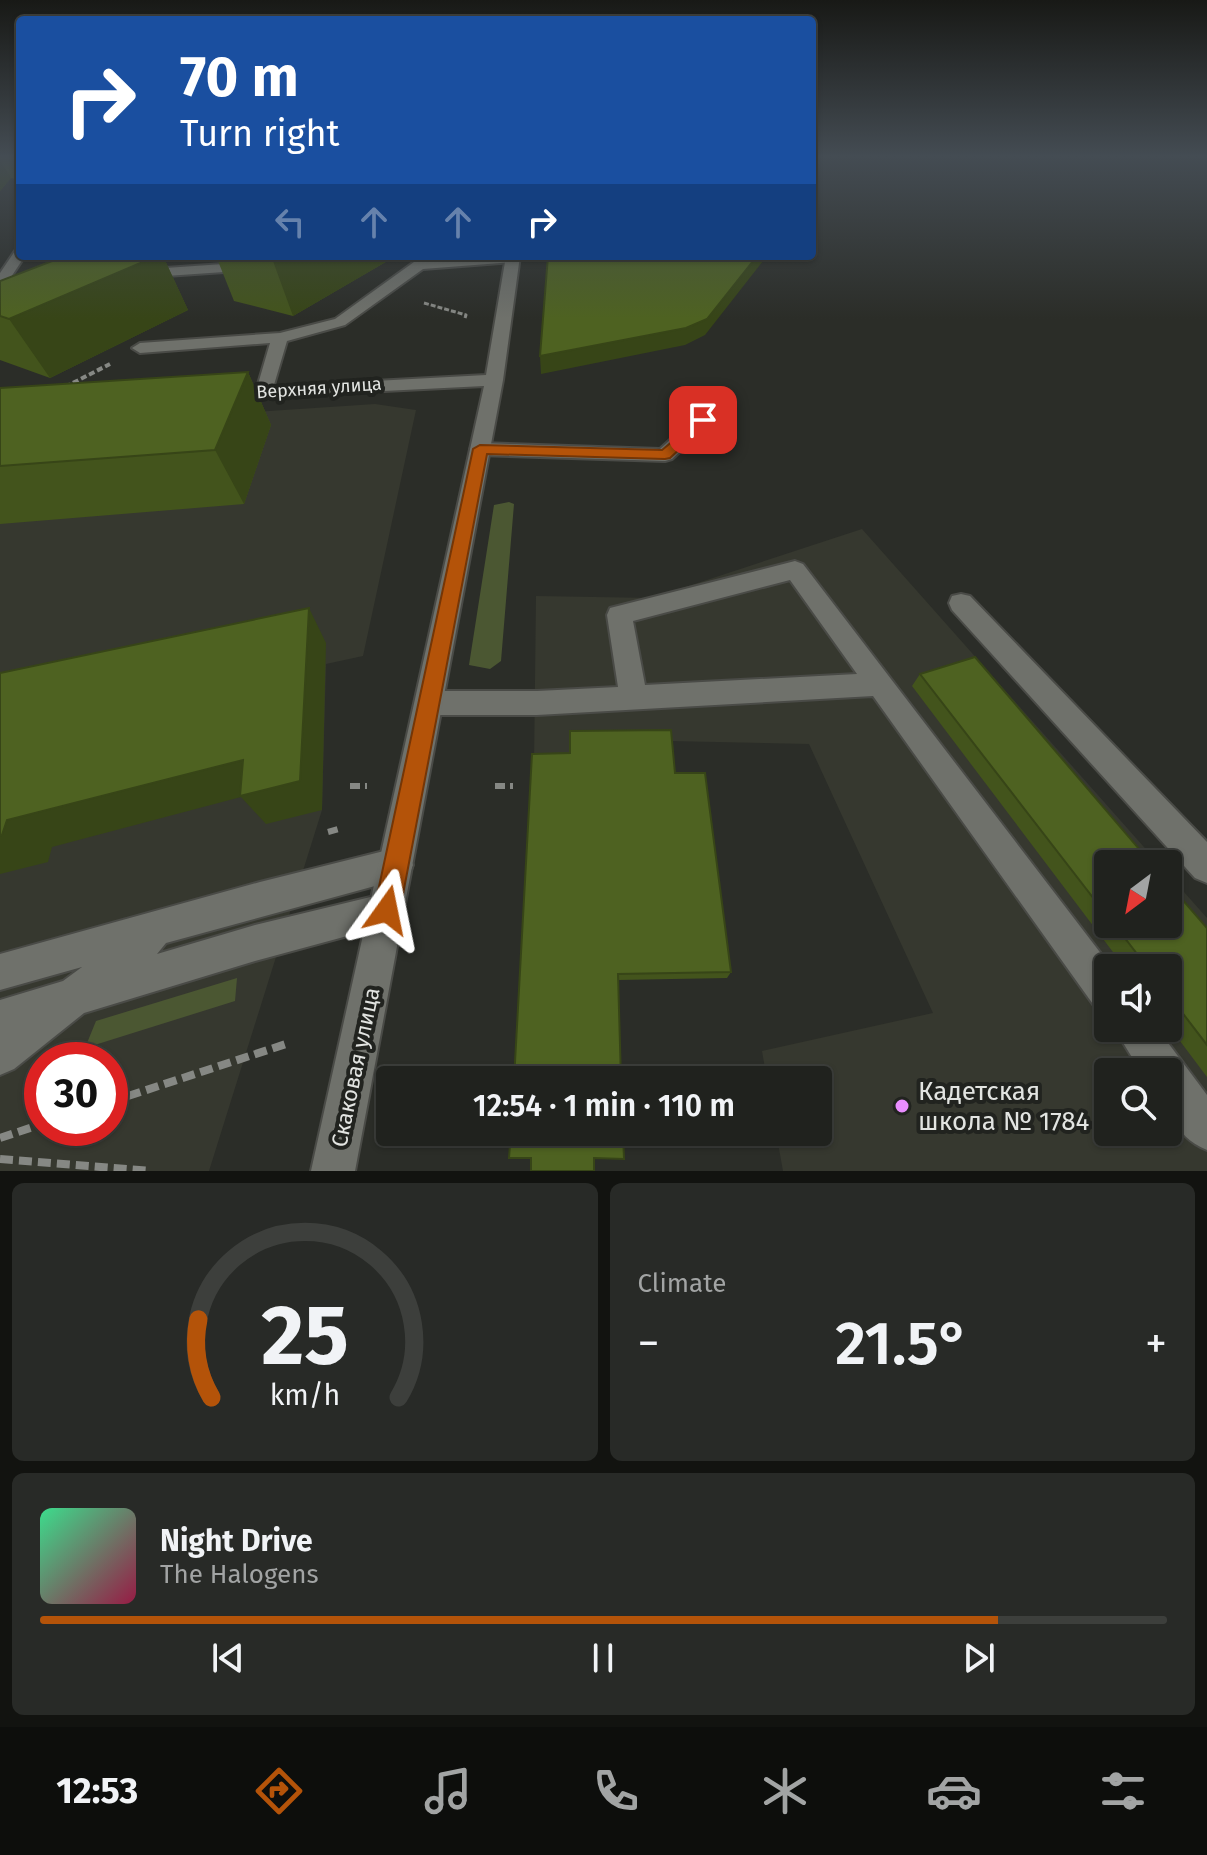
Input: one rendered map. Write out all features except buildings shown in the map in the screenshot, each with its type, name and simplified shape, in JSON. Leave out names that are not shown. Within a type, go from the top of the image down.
[{"type":"street","points":[[0,283],[16,260]]},
{"type":"street","points":[[124,274],[224,268],[248,260]]},
{"type":"street","points":[[140,348],[280,338],[340,322],[419,265],[478,260]]},
{"type":"street","name":"Скаковая улица","points":[[333,1171],[494,380],[513,260]]},
{"type":"street","points":[[265,391],[280,338]]},
{"type":"street","name":"Верхняя улица","points":[[205,395],[494,380]]},
{"type":"street","points":[[480,449],[665,455],[703,420]]},
{"type":"street","points":[[634,697],[619,615],[795,570],[1094,975]]},
{"type":"street","points":[[961,603],[1207,866]]},
{"type":"street","points":[[429,703],[537,703],[880,684]]},
{"type":"street","points":[[0,972],[396,865]]},
{"type":"street","points":[[0,1019],[255,943],[387,910]]},
{"type":"street","points":[[0,1055],[163,926]]},
{"type":"street","points":[[1182,1095],[1207,1129]]},
{"type":"path","points":[[385,292],[466,315],[463,326]]},
{"type":"path","points":[[64,387],[140,348]]},
{"type":"path","points":[[350,786],[372,786]]},
{"type":"path","points":[[495,786],[513,786]]},
{"type":"path","points":[[128,1096],[286,1044]]},
{"type":"path","points":[[0,1138],[24,1130]]},
{"type":"path","points":[[0,1159],[151,1171]]},
{"type":"shaded area","points":[[375,404],[416,410],[363,656],[326,664],[322,810],[209,1171],[0,1171],[0,429]]},
{"type":"shaded area","points":[[862,529],[1147,850],[1094,850],[1094,938],[1182,938],[1182,890],[1207,918],[1207,1171],[783,1171],[779,1146],[832,1146],[832,1066],[765,1066],[762,1051],[933,1013],[809,744],[669,741],[571,765],[534,766],[536,596],[652,598]]},
{"type":"green space","points":[[514,504],[501,661],[490,669],[469,665],[494,505]]},
{"type":"green space","points":[[237,978],[235,1001],[104,1042],[87,1042],[96,1021]]},
{"type":"place","name":"Кадетская школа № 1784","points":[[902,1106]]},
{"type":"route","points":[[387,910],[480,449],[665,455],[703,420]]}]
